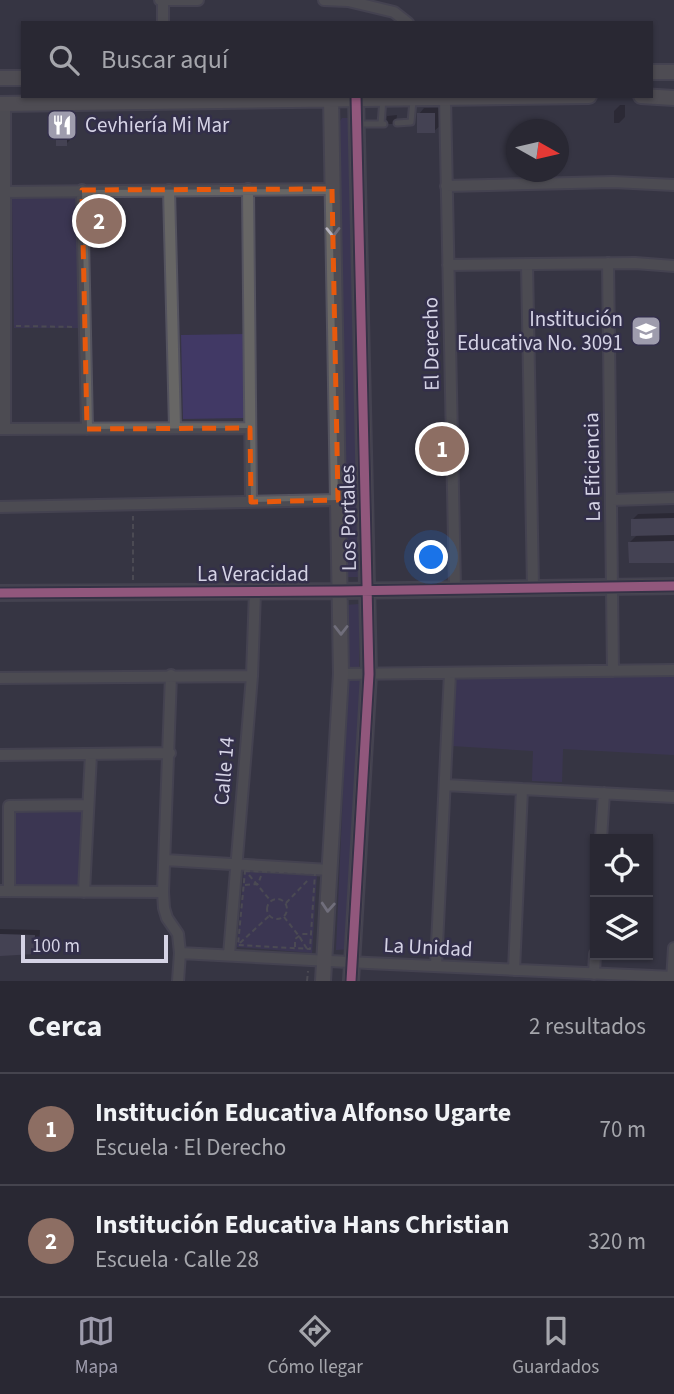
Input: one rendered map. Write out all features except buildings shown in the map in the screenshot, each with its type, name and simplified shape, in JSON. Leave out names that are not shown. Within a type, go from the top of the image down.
[{"type":"street","points":[[163,21],[162,0],[198,0]]},
{"type":"street","points":[[324,0],[348,1],[394,12],[405,21]]},
{"type":"street","points":[[653,72],[674,72]]},
{"type":"street","points":[[0,78],[21,78]]},
{"type":"street","points":[[653,97],[674,98]]},
{"type":"street","name":"Los Portales","points":[[323,981],[323,872],[341,674],[331,98]]},
{"type":"street","name":"Los Portales","points":[[351,981],[369,674],[356,98]]},
{"type":"street","points":[[250,428],[3,429],[2,104],[445,98]]},
{"type":"street","name":"El Derecho","points":[[445,98],[455,588]]},
{"type":"street","points":[[446,186],[613,182],[674,185]]},
{"type":"street","points":[[247,189],[251,502]]},
{"type":"street","points":[[4,192],[332,189]]},
{"type":"street","points":[[82,190],[87,429]]},
{"type":"street","points":[[169,190],[175,428]]},
{"type":"street","name":"La Eficiencia","points":[[608,263],[613,671]]},
{"type":"street","points":[[448,265],[635,263],[674,266]]},
{"type":"street","points":[[527,265],[533,587]]},
{"type":"street","points":[[612,500],[674,498]]},
{"type":"street","points":[[0,507],[338,500]]},
{"type":"street","name":"La Veracidad","points":[[0,593],[674,586]]},
{"type":"street","name":"Calle 14","points":[[229,955],[241,867],[255,591]]},
{"type":"street","points":[[341,674],[674,670]]},
{"type":"street","points":[[436,966],[450,673]]},
{"type":"street","points":[[171,675],[163,892],[167,918],[178,934],[178,981]]},
{"type":"street","points":[[0,678],[252,676]]},
{"type":"street","points":[[0,755],[170,753]]},
{"type":"street","points":[[84,892],[91,754]]},
{"type":"street","points":[[445,785],[674,797]]},
{"type":"street","points":[[514,970],[522,789]]},
{"type":"street","points":[[601,834],[604,793]]},
{"type":"street","points":[[88,805],[9,806],[5,891],[163,892]]},
{"type":"street","points":[[165,860],[323,872]]},
{"type":"street","points":[[673,978],[674,948]]},
{"type":"street","name":"La Unidad","points":[[180,953],[673,978]]},
{"type":"street","points":[[594,974],[595,960]]},
{"type":"lane","points":[[356,124],[383,124],[383,99]]},
{"type":"lane","points":[[397,124],[411,122],[413,99]]},
{"type":"path","points":[[16,326],[80,327]]},
{"type":"path","points":[[132,592],[133,505]]},
{"type":"path","points":[[241,867],[261,871],[323,872]]},
{"type":"path","points":[[241,867],[271,901]]},
{"type":"path","points":[[238,945],[244,885],[241,867]]},
{"type":"path","points":[[258,884],[261,871]]},
{"type":"path","points":[[285,903],[323,872]]},
{"type":"path","points":[[238,945],[310,949],[323,872]]},
{"type":"path","points":[[244,885],[258,884]]},
{"type":"path","points":[[278,899],[285,903],[287,910],[284,916],[277,919],[270,915],[267,908],[271,901],[278,899]]},
{"type":"path","points":[[238,945],[270,915]]},
{"type":"path","points":[[284,916],[307,949]]},
{"type":"path","points":[[295,948],[295,939],[302,934],[311,934]]},
{"type":"highlighted area","points":[[332,189],[338,500],[251,502],[250,428],[87,429],[82,190]]},
{"type":"shaded area","points":[[342,118],[351,118],[352,122],[358,577],[345,577]]},
{"type":"shaded area","points":[[76,194],[82,328],[14,328],[12,195]]},
{"type":"shaded area","points":[[245,334],[245,418],[183,419],[181,335]]},
{"type":"shaded area","points":[[359,604],[359,668],[346,669],[346,605]]},
{"type":"shaded area","points":[[674,674],[674,755],[563,749],[562,782],[532,781],[533,751],[452,746],[455,679]]},
{"type":"shaded area","points":[[360,677],[362,680],[349,949],[336,950],[348,681],[350,678]]},
{"type":"shaded area","points":[[86,807],[81,889],[12,889],[13,808]]},
{"type":"shaded area","points":[[244,869],[317,873],[312,953],[237,947]]},
{"type":"cycle path","points":[[351,981],[369,674],[356,98]]},
{"type":"cycle path","points":[[0,593],[674,586]]},
{"type":"place","name":"Cevhiería Mi Mar","points":[[62,125]]},
{"type":"place","name":"Institución Educativa Hans Christian","points":[[99,221]]},
{"type":"place","name":"Institución Educativa No. 3091","points":[[646,331]]},
{"type":"place","name":"Institución Educativa Alfonso Ugarte","points":[[442,449]]}]
